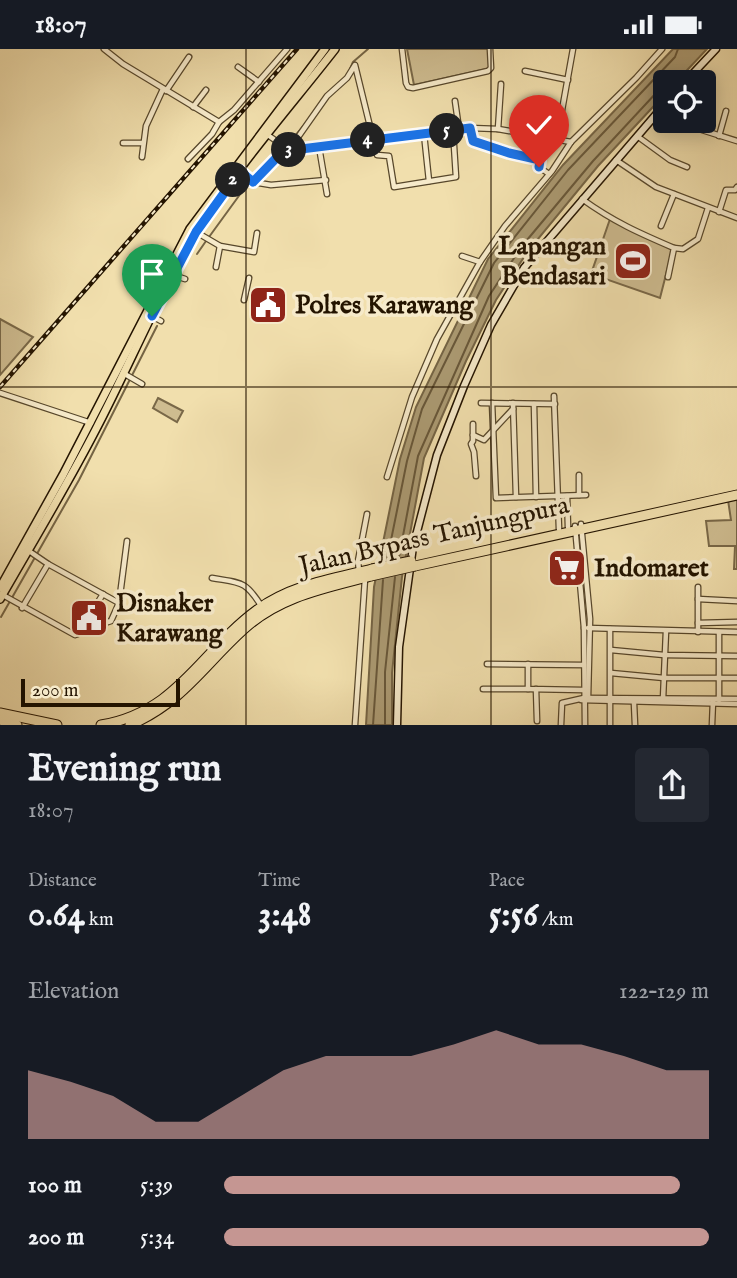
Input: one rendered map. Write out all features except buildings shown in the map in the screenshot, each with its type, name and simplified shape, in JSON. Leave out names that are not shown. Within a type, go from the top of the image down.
[{"type":"highway","name":"Jalan Bypass Tanjungpura","points":[[415,563],[737,493]]},
{"type":"highway","name":"Jalan Bypass Tanjungpura","points":[[101,725],[133,717],[169,695],[242,622],[262,607],[306,585],[573,528]]},
{"type":"highway","name":"Jalan Bypass Tanjungpura","points":[[130,725],[171,703],[244,629],[264,614],[305,593],[367,574]]},
{"type":"highway","points":[[0,713],[57,725]]},
{"type":"highway","points":[[0,720],[17,725]]},
{"type":"main road","points":[[4,596],[89,421],[154,317],[177,276],[196,232],[325,49]]},
{"type":"main road","points":[[177,276],[190,229],[335,49]]},
{"type":"main road","points":[[4,596],[33,554],[154,317]]},
{"type":"street","points":[[104,49],[123,64],[219,122]]},
{"type":"street","points":[[188,159],[287,49]]},
{"type":"street","points":[[402,49],[406,83],[413,88],[488,71],[491,68],[490,49]]},
{"type":"street","points":[[557,138],[573,49]]},
{"type":"street","points":[[387,477],[417,385],[437,339],[480,262],[571,142],[662,49]]},
{"type":"street","points":[[696,70],[716,49]]},
{"type":"street","points":[[142,157],[149,116],[189,57]]},
{"type":"street","points":[[251,180],[287,149],[327,96],[347,78],[355,65],[378,156],[389,156],[394,187],[456,177],[456,101]]},
{"type":"street","points":[[239,67],[259,82]]},
{"type":"street","points":[[525,71],[568,80]]},
{"type":"street","points":[[498,129],[501,84]]},
{"type":"street","points":[[193,107],[206,90]]},
{"type":"street","points":[[719,136],[726,111]]},
{"type":"street","points":[[397,725],[398,664],[413,547],[437,455],[491,325],[524,268],[653,118]]},
{"type":"street","points":[[265,133],[287,149],[470,128],[498,129],[571,142]]},
{"type":"street","points":[[470,128],[473,141],[540,160],[539,167],[549,174]]},
{"type":"street","points":[[710,133],[737,141]]},
{"type":"street","points":[[424,134],[429,181]]},
{"type":"street","points":[[637,136],[670,160],[687,167]]},
{"type":"street","points":[[123,143],[143,143]]},
{"type":"street","points":[[319,147],[327,194]]},
{"type":"street","points":[[616,160],[641,179],[737,218]]},
{"type":"street","points":[[240,171],[251,180],[282,185],[326,180]]},
{"type":"street","points":[[719,212],[726,190],[736,190],[737,187]]},
{"type":"street","points":[[661,226],[674,194]]},
{"type":"street","points":[[582,199],[631,230],[674,248],[683,249],[698,239],[708,208]]},
{"type":"street","points":[[196,232],[220,246],[254,252],[257,233]]},
{"type":"street","points":[[216,267],[220,246]]},
{"type":"street","points":[[668,277],[674,248]]},
{"type":"street","points":[[462,255],[480,262]]},
{"type":"street","points":[[244,300],[248,278]]},
{"type":"street","points":[[126,374],[139,382]]},
{"type":"street","points":[[0,393],[89,421],[97,428]]},
{"type":"street","points":[[554,396],[558,496],[573,528]]},
{"type":"street","points":[[481,403],[513,406],[555,404]]},
{"type":"street","points":[[492,403],[496,498],[583,495],[579,475]]},
{"type":"street","points":[[534,404],[536,497]]},
{"type":"street","points":[[473,435],[484,440],[513,406]]},
{"type":"street","points":[[513,406],[516,497]]},
{"type":"street","points":[[472,424],[471,444],[476,477]]},
{"type":"street","points":[[567,496],[590,619],[586,628],[584,725]]},
{"type":"street","points":[[355,725],[367,574],[358,561],[368,514]]},
{"type":"street","points":[[93,612],[108,622],[111,621],[119,603],[127,541]]},
{"type":"street","points":[[33,554],[119,603]]},
{"type":"street","points":[[22,608],[48,564]]},
{"type":"street","points":[[212,578],[245,585],[262,607]]},
{"type":"street","points":[[698,587],[698,632]]},
{"type":"street","points":[[4,596],[73,635],[78,634],[103,594]]},
{"type":"street","points":[[698,599],[737,601]]},
{"type":"street","points":[[698,623],[737,622]]},
{"type":"street","points":[[586,628],[737,632]]},
{"type":"street","points":[[610,629],[610,725]]},
{"type":"street","points":[[663,701],[666,631]]},
{"type":"street","points":[[712,725],[719,678],[719,633]]},
{"type":"street","points":[[611,650],[664,655],[737,656]]},
{"type":"street","points":[[487,664],[586,665]]},
{"type":"street","points":[[528,664],[528,689]]},
{"type":"street","points":[[584,700],[586,665]]},
{"type":"street","points":[[611,673],[664,678],[737,678]]},
{"type":"street","points":[[483,689],[583,690]]},
{"type":"street","points":[[536,689],[537,721]]},
{"type":"street","points":[[561,725],[562,703],[584,700],[737,702]]},
{"type":"street","points":[[634,701],[635,725]]},
{"type":"shaded area","points":[[407,49],[490,49],[491,68],[414,85]]},
{"type":"shaded area","name":"Lapangan Bendasari","points":[[610,219],[673,247],[660,298],[591,274]]},
{"type":"shaded area","points":[[0,319],[33,337],[0,375]]},
{"type":"shaded area","points":[[158,398],[183,411],[177,422],[153,408]]},
{"type":"shaded area","points":[[737,498],[737,569],[734,569],[735,546],[709,546],[706,521],[731,520],[728,500]]},
{"type":"water","points":[[673,49],[707,49],[687,70],[653,70]]},
{"type":"water","points":[[653,70],[653,107],[598,166],[528,251],[496,300],[466,361],[424,458],[402,577],[392,673],[392,725],[366,725],[374,587],[400,459],[416,407],[488,259],[563,165]]},
{"type":"waterway","points":[[350,69],[353,62],[368,49]]},
{"type":"waterway","points":[[253,178],[305,124]]},
{"type":"waterway","points":[[209,237],[249,182]]},
{"type":"waterway","points":[[197,254],[206,241]]},
{"type":"waterway","points":[[1,617],[79,480],[157,326]]},
{"type":"railway","points":[[0,387],[297,49]]},
{"type":"place","name":"Lapangan Bendasari","points":[[633,261]]},
{"type":"place","name":"Polres Karawang","points":[[268,305]]},
{"type":"place","name":"Indomaret","points":[[567,568]]},
{"type":"place","name":"Disnaker Karawang","points":[[89,618]]},
{"type":"route","points":[[152,316],[196,232],[240,171],[253,182],[286,148],[293,150],[470,128],[473,141],[540,160],[539,167]]}]
